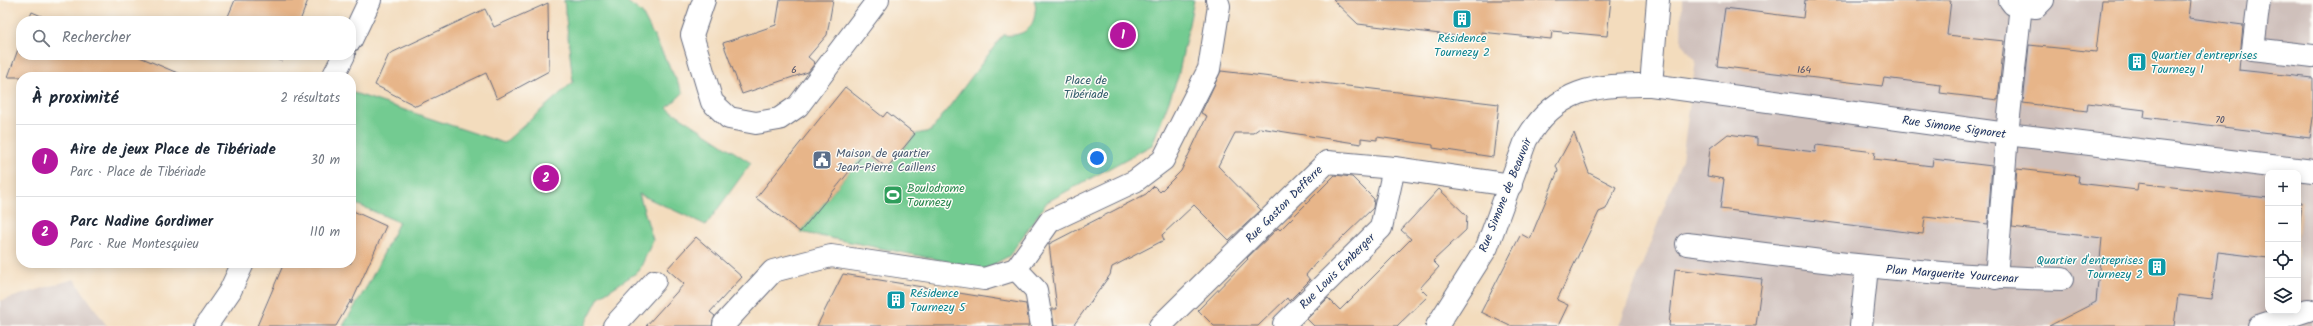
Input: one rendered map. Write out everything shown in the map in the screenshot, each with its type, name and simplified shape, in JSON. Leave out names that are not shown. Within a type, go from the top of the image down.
[{"type":"street","points":[[356,29],[370,0]]},
{"type":"street","points":[[704,0],[692,35],[712,102],[729,118],[756,122],[779,119],[798,106],[878,0]]},
{"type":"street","points":[[724,324],[773,271],[831,256],[984,279],[1016,269],[1050,221],[1135,181],[1163,160],[1209,69],[1219,6],[1217,0]]},
{"type":"street","points":[[1651,85],[1658,0]]},
{"type":"street","points":[[1996,278],[2016,2],[2036,7],[2043,0]]},
{"type":"street","points":[[2259,0],[2253,49],[2313,56]]},
{"type":"street","points":[[336,72],[342,60]]},
{"type":"street","name":"Rue Simone Signoret","points":[[1595,87],[1622,84],[1651,85],[2007,134],[2313,171]]},
{"type":"street","name":"Rue Simone de Beauvoir","points":[[1437,326],[1487,247],[1511,185],[1526,140],[1534,126],[1554,105],[1578,92],[1595,87]]},
{"type":"street","name":"Rue Gaston Defferre","points":[[1160,326],[1327,162],[1394,168],[1511,185]]},
{"type":"street","name":"Rue Louis Emberger","points":[[1284,324],[1381,228],[1394,168]]},
{"type":"street","name":"Plan Marguerite Yourcenar","points":[[1687,244],[1867,267],[1996,278],[2062,280]]},
{"type":"street","points":[[1861,326],[1867,267]]},
{"type":"street","points":[[206,326],[230,291],[241,268]]},
{"type":"street","points":[[1016,269],[1036,290],[1042,326]]},
{"type":"street","points":[[614,326],[655,281]]},
{"type":"street","points":[[2259,326],[2308,310]]},
{"type":"shaded area","points":[[1682,0],[2313,0],[2313,326],[1619,326],[1682,159],[1696,60],[1681,43]]},
{"type":"shaded area","points":[[74,279],[107,326],[0,326],[0,301]]},
{"type":"green space","points":[[564,0],[625,0],[642,13],[683,93],[667,108],[751,163],[706,225],[639,194],[653,240],[639,271],[599,297],[584,326],[343,326],[369,283],[399,222],[356,204],[356,94],[504,143],[573,82]]},
{"type":"green space","name":"Place de Tibériade","points":[[1034,0],[1194,0],[1178,77],[1152,145],[1047,202],[1009,256],[985,269],[800,232],[866,151],[887,168],[916,134],[931,131],[1003,35],[1020,34],[1029,28],[1034,19],[1036,8]]},
{"type":"building","points":[[235,0],[308,0],[302,16],[228,16]]},
{"type":"building","points":[[780,0],[833,0],[827,35],[808,57],[815,63],[808,72],[742,94],[723,43],[776,25]]},
{"type":"building","name":"Résidence Tournezy 2","points":[[1333,0],[1611,0],[1607,36],[1552,31],[1551,39],[1481,32],[1481,39],[1358,24]]},
{"type":"building","points":[[1805,0],[1951,0],[1947,35],[2004,41],[1998,100],[1940,93],[1941,85],[1884,78],[1882,86],[1717,66],[1725,8],[1803,18]]},
{"type":"building","name":"Quartier d'entreprises Tournezy 1","points":[[2102,0],[2191,0],[2189,18],[2243,25],[2239,70],[2313,78],[2313,118],[2310,138],[2144,117],[2145,110],[2088,103],[2087,111],[2023,103],[2029,45],[2096,52]]},
{"type":"building","points":[[548,3],[549,71],[497,99],[486,73],[416,106],[375,85],[389,54],[485,9],[494,27]]},
{"type":"building","points":[[32,12],[41,16],[30,16]]},
{"type":"building","points":[[16,55],[16,60],[147,60],[175,72],[16,72],[16,77],[8,77]]},
{"type":"building","points":[[1221,71],[1499,104],[1493,157],[1433,148],[1433,145],[1377,137],[1377,140],[1361,138],[1361,144],[1260,128],[1253,133],[1235,133],[1218,166],[1261,210],[1229,240],[1194,205],[1162,235],[1164,240],[1112,267],[1110,275],[1073,326],[1054,326],[1052,309],[1057,309],[1049,244],[1146,194],[1154,186],[1160,192],[1181,171],[1207,116],[1201,113]]},
{"type":"building","name":"Maison de quartier Jean-Pierre Caillens","points":[[845,87],[883,117],[887,112],[915,134],[887,168],[866,151],[800,232],[756,198]]},
{"type":"building","points":[[1574,133],[1589,173],[1616,187],[1606,209],[1599,212],[1557,300],[1568,305],[1558,326],[1510,326],[1481,312],[1521,234],[1530,239],[1558,171],[1556,166]]},
{"type":"building","points":[[1728,134],[1757,138],[1757,145],[1815,152],[1816,145],[1875,152],[1874,159],[1932,166],[1933,159],[1992,166],[1988,224],[1925,217],[1923,234],[1720,209],[1724,179],[1707,176],[1710,148]]},
{"type":"building","name":"Quartier d'entreprises Tournezy 2","points":[[2017,169],[2079,176],[2078,183],[2137,190],[2138,183],[2265,198],[2265,258],[2218,252],[2212,299],[2178,295],[2174,326],[2049,326],[2096,302],[2102,238],[2012,227]]},
{"type":"building","points":[[1335,175],[1352,177],[1374,199],[1373,208],[1315,264],[1306,275],[1310,280],[1289,301],[1287,298],[1258,326],[1214,326],[1198,310],[1248,259],[1247,258],[1278,228],[1280,230]]},
{"type":"building","points":[[1439,189],[1467,216],[1466,230],[1433,261],[1439,267],[1420,288],[1428,296],[1397,326],[1314,326],[1307,319],[1328,298],[1340,310],[1411,239],[1401,230]]},
{"type":"building","points":[[356,212],[386,226],[351,304],[351,300],[336,326],[257,326],[282,268],[356,268]]},
{"type":"building","points":[[696,237],[742,277],[710,312],[715,316],[712,326],[646,326],[684,284],[667,269]]},
{"type":"building","points":[[1675,269],[1762,279],[1756,326],[1669,326]]},
{"type":"building","name":"Résidence Tournezy 5","points":[[843,274],[1026,304],[1029,326],[817,326]]},
{"type":"place","name":"Résidence Tournezy 2","points":[[1462,19]]},
{"type":"place","name":"Aire de jeux Place de Tibériade","points":[[1123,35]]},
{"type":"place","name":"Quartier d'entreprises Tournezy 1","points":[[2137,62]]},
{"type":"place","name":"Maison de quartier Jean-Pierre Caillens","points":[[822,160]]},
{"type":"place","name":"Parc Nadine Gordimer","points":[[546,178]]},
{"type":"place","name":"Boulodrome Tournezy","points":[[893,195]]},
{"type":"place","name":"Quartier d'entreprises Tournezy 2","points":[[2157,267]]},
{"type":"place","name":"Résidence Tournezy 5","points":[[896,300]]}]
